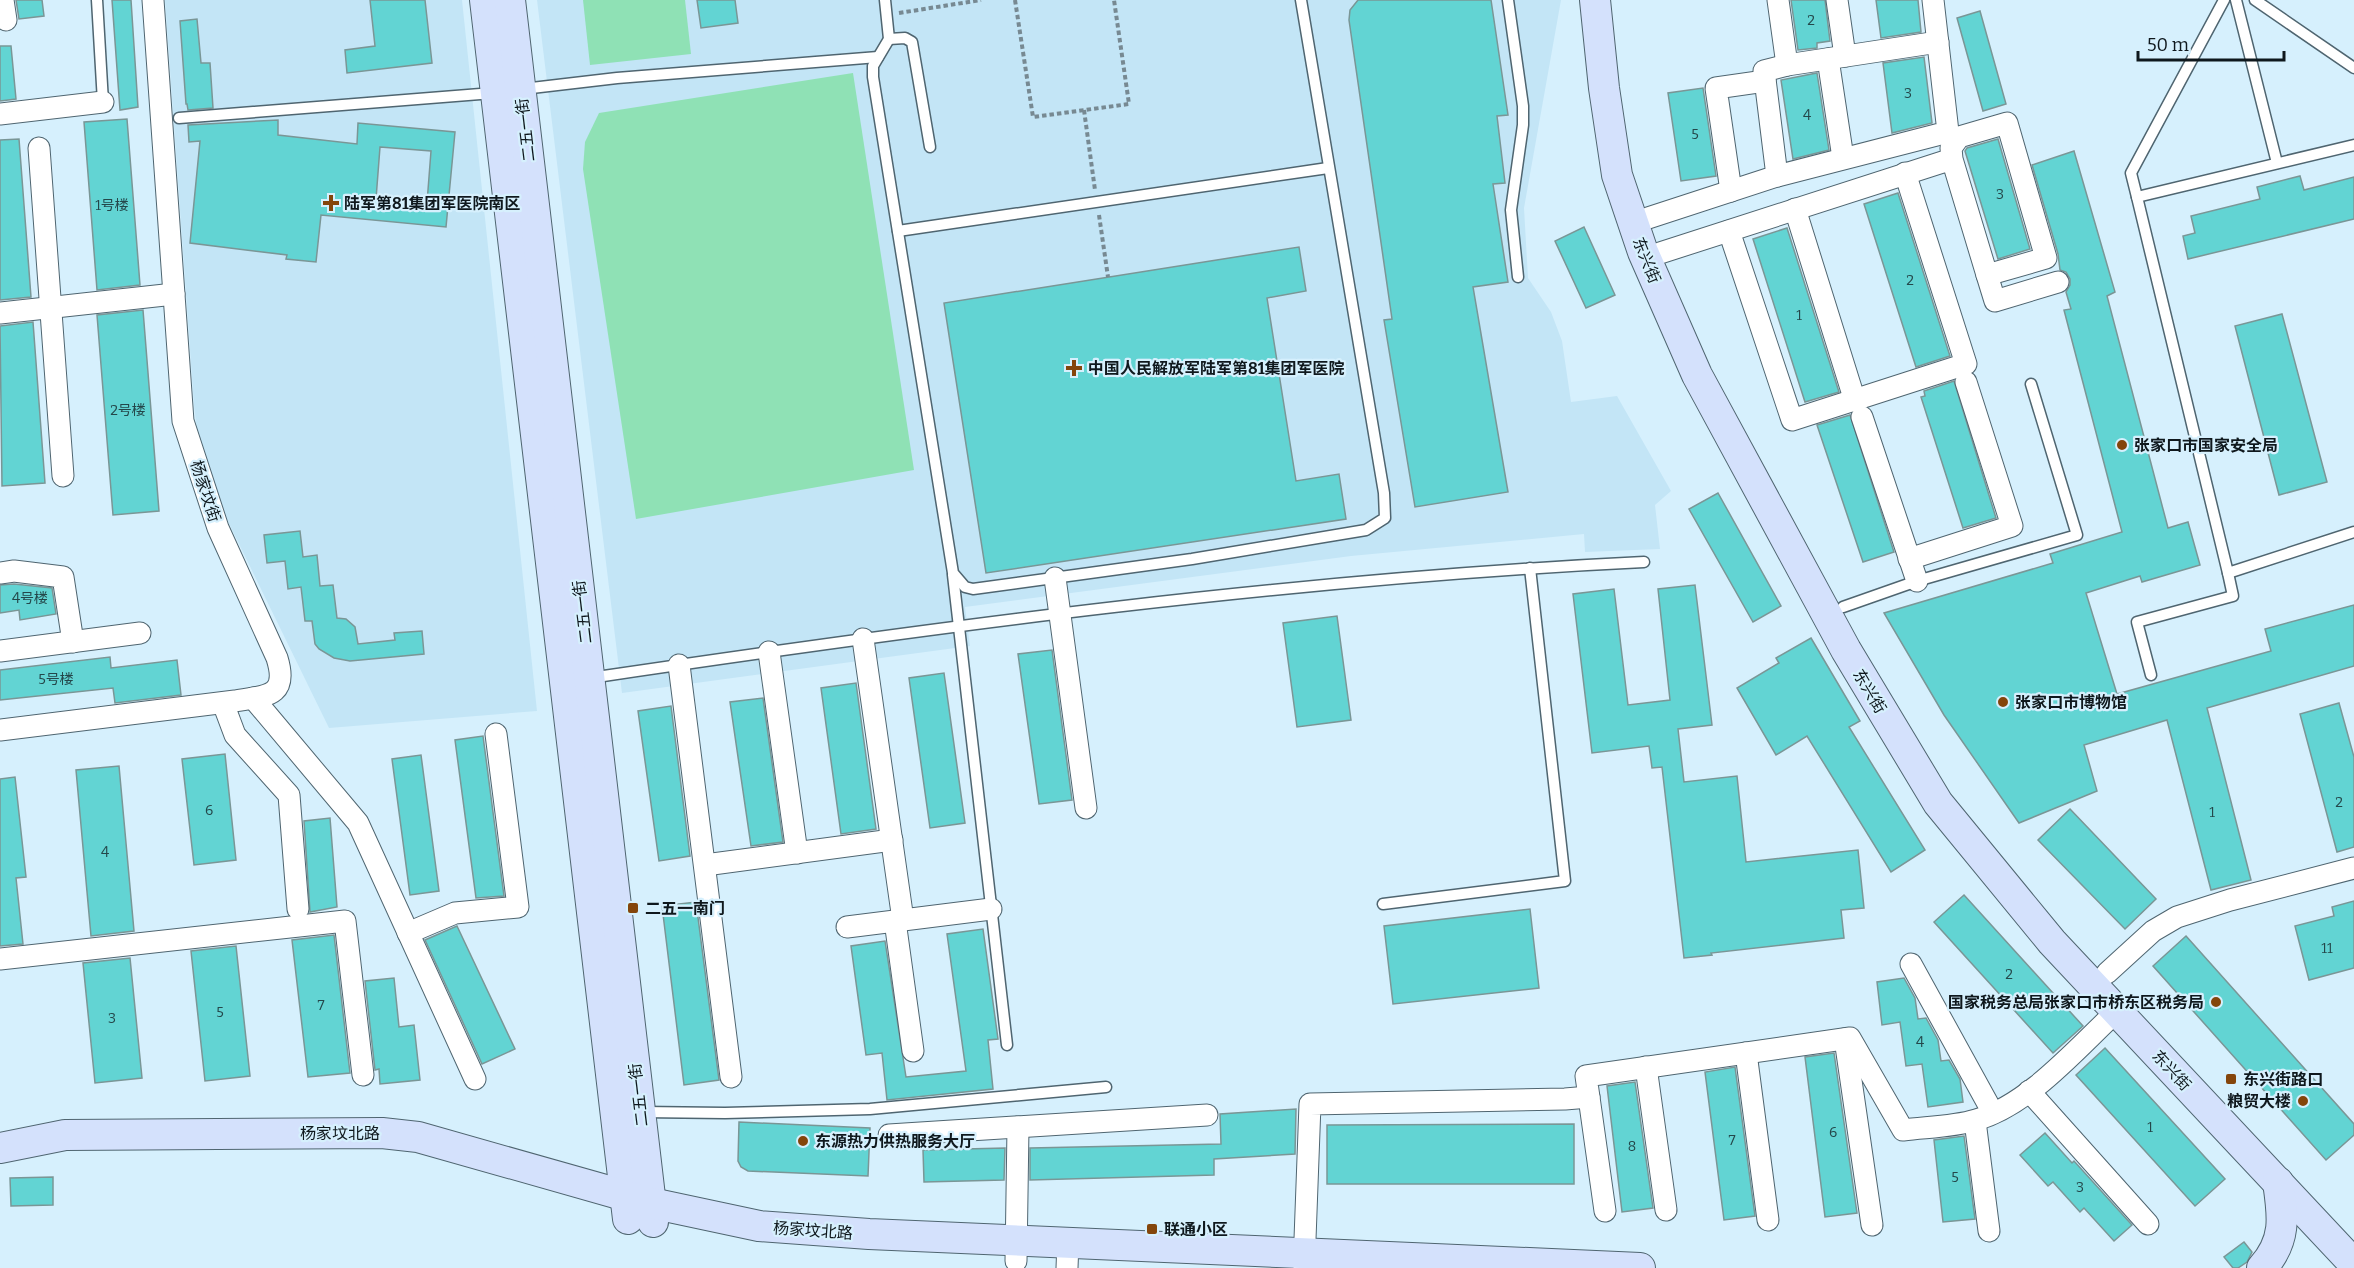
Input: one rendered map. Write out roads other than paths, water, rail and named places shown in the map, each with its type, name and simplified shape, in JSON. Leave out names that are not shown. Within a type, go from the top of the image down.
[{"type":"main road","name":"二五一街","points":[[485,0],[508,91],[639,1211]]},
{"type":"main road","name":"二五一街","points":[[508,91],[510,0]]},
{"type":"main road","name":"东兴街","points":[[1595,0],[1604,88],[1617,175],[1642,252],[1697,375],[1846,650],[1938,803],[2052,942],[2100,980],[2354,1233]]},
{"type":"main road","name":"东兴街","points":[[1614,0],[1622,85],[1635,177],[1660,253],[1711,367],[1843,607],[1948,786],[2060,923],[2100,980],[2116,1011],[2354,1264]]},
{"type":"main road","name":"二五一街","points":[[577,680],[640,1112],[639,1211]]},
{"type":"main road","name":"杨家坟北路","points":[[0,1148],[65,1135],[382,1132],[418,1137],[639,1211]]},
{"type":"main road","name":"杨家坟北路","points":[[0,1166],[52,1156],[380,1149],[416,1153],[639,1211],[756,1245],[861,1254],[1009,1254],[1191,1268]]},
{"type":"main road","points":[[2262,1268],[2280,1241],[2283,1217],[2278,1182]]},
{"type":"main road","name":"杨家坟北路","points":[[1068,1258],[1296,1258],[1640,1268]]},
{"type":"street","name":"杨家坟街","points":[[0,730],[253,698],[269,695],[277,689],[281,682],[281,671],[277,658],[218,528],[183,421],[153,0]]},
{"type":"street","points":[[1778,0],[1787,66]]},
{"type":"street","points":[[1837,0],[1837,58],[1843,158]]},
{"type":"street","points":[[1648,218],[1777,176],[1948,132],[1933,0]]},
{"type":"street","points":[[1777,176],[1764,71],[1938,42]]},
{"type":"street","points":[[1731,191],[1716,88],[1765,81]]},
{"type":"street","points":[[0,114],[104,102]]},
{"type":"street","points":[[1987,275],[2046,258],[2007,123],[1959,137],[1951,148],[1952,159],[1987,275],[1995,301],[2058,282]]},
{"type":"street","points":[[39,148],[63,476]]},
{"type":"street","points":[[1660,253],[1952,159]]},
{"type":"street","points":[[1729,231],[1792,420],[1859,409],[1966,364],[1905,173]]},
{"type":"street","points":[[1795,208],[1917,581]]},
{"type":"street","points":[[0,313],[174,294]]},
{"type":"street","points":[[1909,558],[2012,526],[1966,382]]},
{"type":"street","points":[[0,573],[14,571],[63,578],[73,642]]},
{"type":"street","points":[[1055,578],[1086,808]]},
{"type":"street","points":[[0,651],[140,633]]},
{"type":"street","points":[[863,639],[892,840],[913,1052]]},
{"type":"street","points":[[769,652],[797,853]]},
{"type":"street","points":[[679,665],[731,1077]]},
{"type":"street","points":[[253,698],[358,823],[476,1079]]},
{"type":"street","points":[[223,703],[235,735],[289,795],[298,909]]},
{"type":"street","points":[[408,933],[455,913],[518,908],[496,734]]},
{"type":"street","points":[[705,865],[892,840]]},
{"type":"street","points":[[2100,980],[2153,931],[2177,917],[2230,900],[2354,868]]},
{"type":"street","points":[[847,927],[991,909]]},
{"type":"street","points":[[0,958],[345,921],[363,1076]]},
{"type":"street","points":[[1911,964],[1984,1117],[1989,1231]]},
{"type":"street","points":[[1605,1211],[1586,1076],[1851,1038],[1903,1130],[1984,1117],[2004,1109],[2042,1080],[2116,1011]]},
{"type":"street","points":[[1845,1039],[1872,1225]]},
{"type":"street","points":[[1746,1053],[1768,1220]]},
{"type":"street","points":[[1647,1067],[1666,1210]]},
{"type":"street","points":[[2029,1090],[2148,1224]]},
{"type":"street","points":[[1296,1258],[1310,1104],[1589,1097]]},
{"type":"street","points":[[890,1135],[1207,1115]]},
{"type":"street","points":[[1009,1254],[1018,1127]]},
{"type":"lane","points":[[97,0],[104,102]]},
{"type":"lane","points":[[885,0],[889,39],[873,66],[873,77],[953,573],[1007,1046]]},
{"type":"lane","points":[[953,573],[965,587],[974,589],[1366,531],[1384,518],[1384,493],[1301,0]]},
{"type":"lane","points":[[1508,0],[1523,106],[1523,126],[1511,210],[1518,277]]},
{"type":"lane","points":[[2151,675],[2137,622],[2233,596],[2132,173],[2224,0]]},
{"type":"lane","points":[[2236,0],[2277,163]]},
{"type":"lane","points":[[2255,0],[2354,68]]},
{"type":"lane","points":[[889,39],[906,38],[912,42],[930,147]]},
{"type":"lane","points":[[179,118],[508,91],[616,78],[878,57]]},
{"type":"lane","points":[[2137,197],[2354,145]]},
{"type":"lane","points":[[898,231],[1328,168]]},
{"type":"lane","points":[[1843,607],[1917,581],[2077,535],[2031,384]]},
{"type":"lane","points":[[2228,573],[2354,532]]},
{"type":"lane","points":[[577,680],[959,625],[1059,613],[1370,580],[1644,562]]},
{"type":"lane","points":[[1383,904],[1565,881],[1530,568]]},
{"type":"lane","points":[[640,1112],[725,1113],[870,1109],[1106,1087]]},
{"type":"place","name":"陆军第81集团军医院南区","points":[[331,203]]},
{"type":"place","name":"中国人民解放军陆军第81集团军医院","points":[[1074,368]]},
{"type":"place","name":"张家口市国家安全局","points":[[2122,445]]},
{"type":"place","name":"张家口市博物馆","points":[[2003,702]]},
{"type":"place","name":"二五一南门","points":[[633,908]]},
{"type":"place","name":"国家税务总局张家口市桥东区税务局","points":[[2216,1002]]},
{"type":"place","name":"东兴街路口","points":[[2231,1079]]},
{"type":"place","name":"粮贸大楼","points":[[2303,1101]]},
{"type":"place","name":"东源热力供热服务大厅","points":[[803,1141]]},
{"type":"place","name":"联通小区","points":[[1152,1229]]}]
